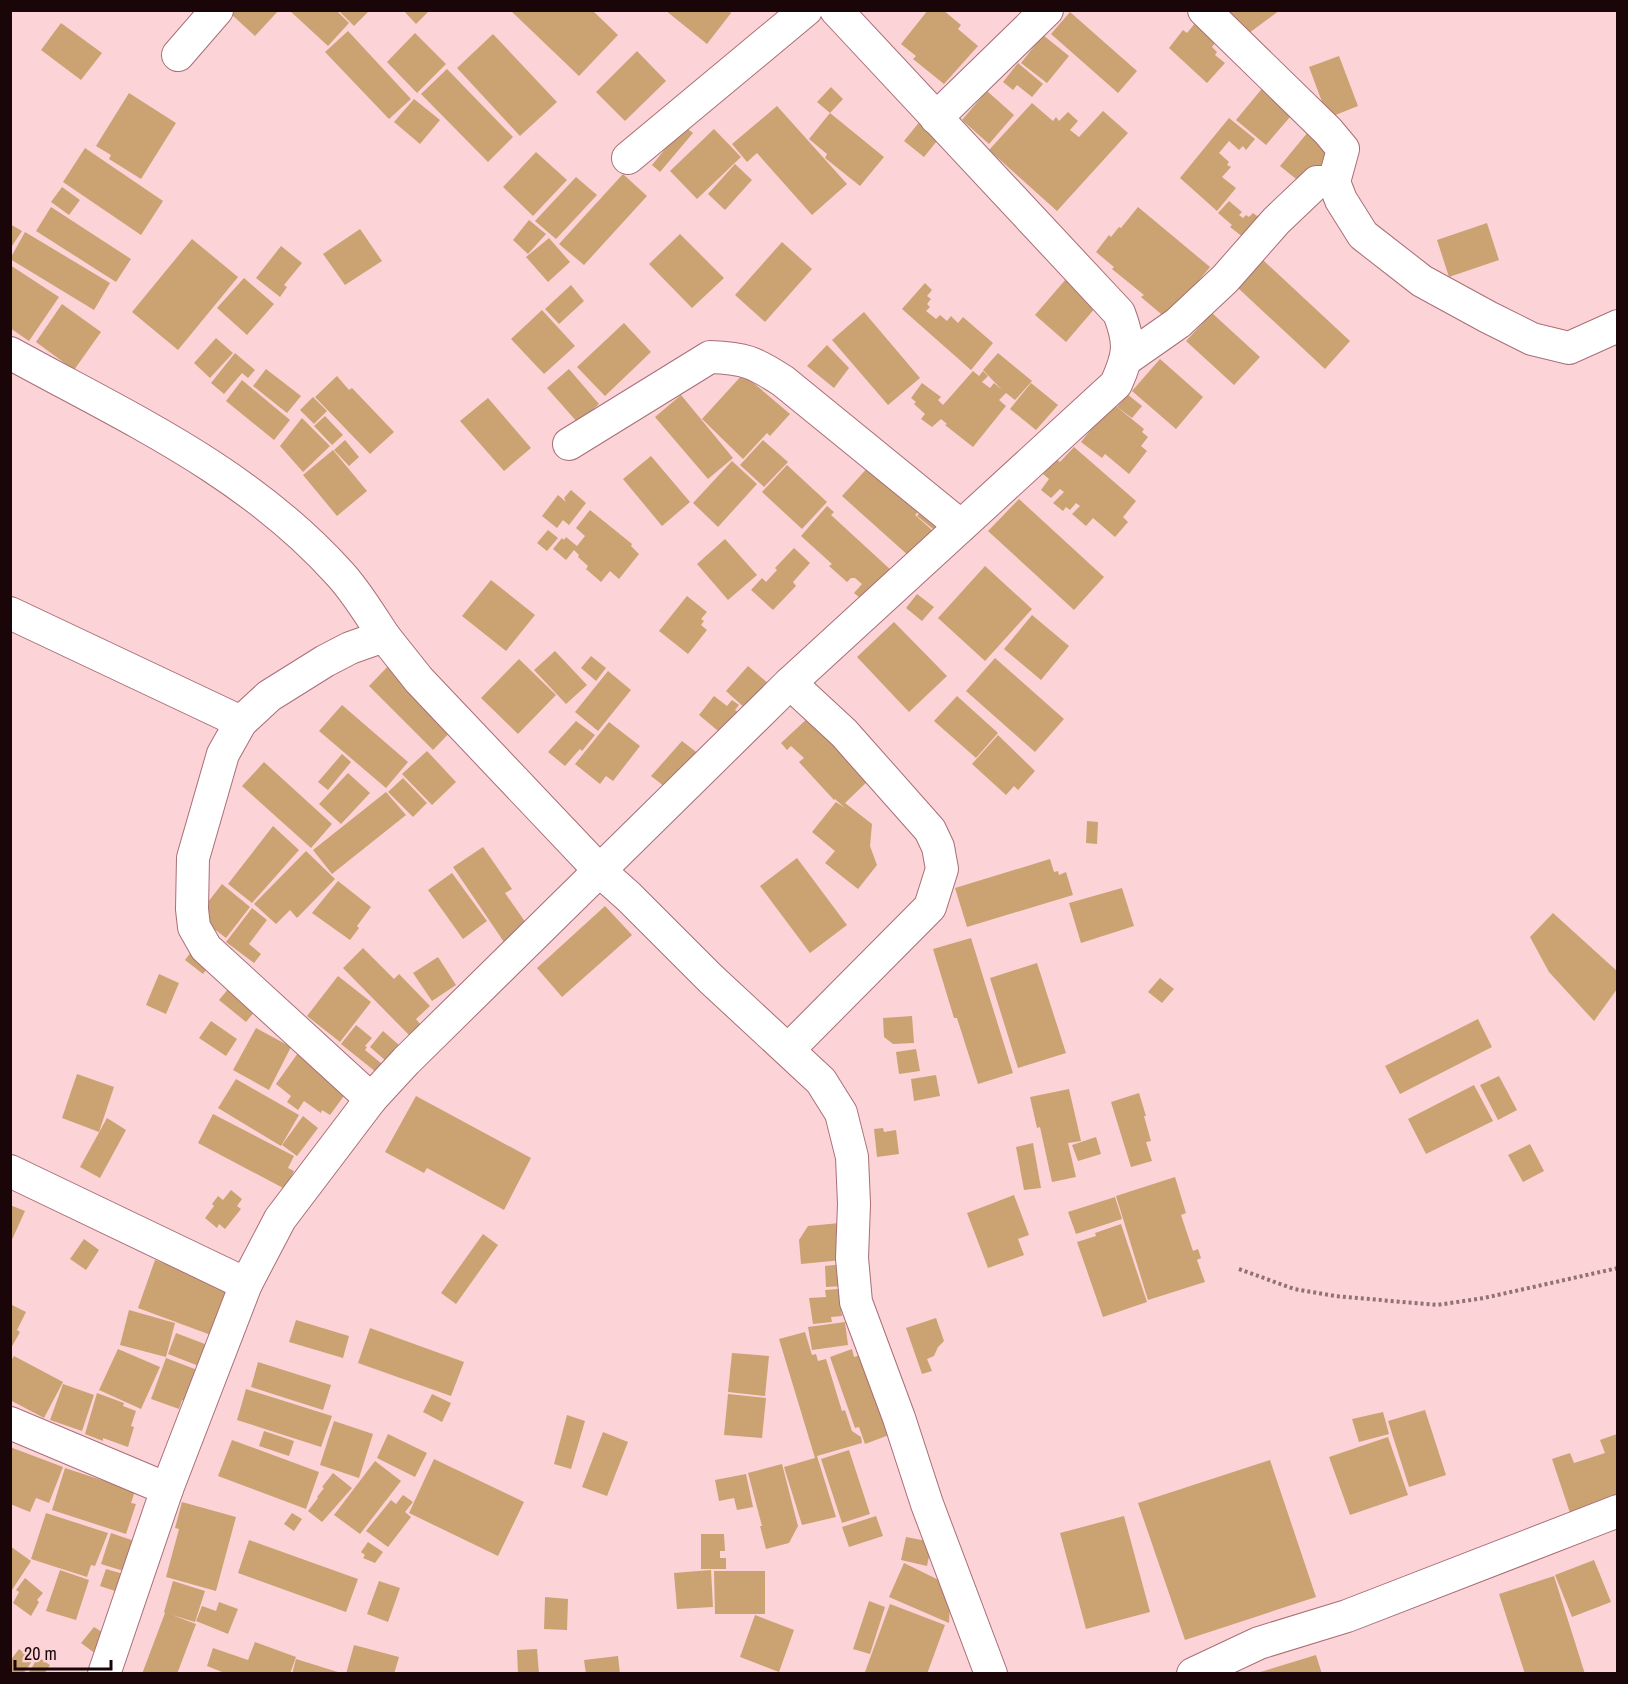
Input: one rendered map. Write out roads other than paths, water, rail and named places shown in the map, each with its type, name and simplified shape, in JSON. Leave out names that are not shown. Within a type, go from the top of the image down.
[{"type":"street","points":[[178,55],[217,10]]},
{"type":"street","points":[[628,158],[806,10]]},
{"type":"street","points":[[104,1674],[167,1489],[246,1284],[280,1219],[371,1099],[406,1061],[601,872],[790,683],[1110,390],[1116,384],[1128,358],[1126,331],[1119,313],[836,10]]},
{"type":"street","points":[[936,118],[1047,10]]},
{"type":"street","points":[[1204,10],[1328,131],[1343,149],[1334,182],[1341,200],[1363,235],[1422,281],[1532,339],[1569,348],[1617,326]]},
{"type":"street","points":[[1128,358],[1178,323],[1225,279],[1276,221],[1317,182],[1334,182]]},
{"type":"street","points":[[10,353],[196,455],[251,492],[306,539],[341,574],[384,636],[419,680],[601,872],[711,979],[821,1081],[841,1113],[852,1157],[854,1204],[852,1258],[856,1302],[899,1418],[935,1526],[991,1674]]},
{"type":"street","points":[[568,444],[710,357],[738,358],[759,366],[783,381],[961,526]]},
{"type":"street","points":[[10,613],[241,723]]},
{"type":"street","points":[[371,1099],[206,948],[194,927],[193,858],[223,754],[241,723],[269,696],[325,661],[350,648],[384,636]]},
{"type":"street","points":[[788,1050],[930,907],[942,869],[938,847],[930,830],[844,733],[790,683]]},
{"type":"street","points":[[10,1171],[246,1284]]},
{"type":"street","points":[[10,1423],[167,1489]]},
{"type":"street","points":[[1193,1674],[1259,1642],[1347,1616],[1617,1511]]}]
